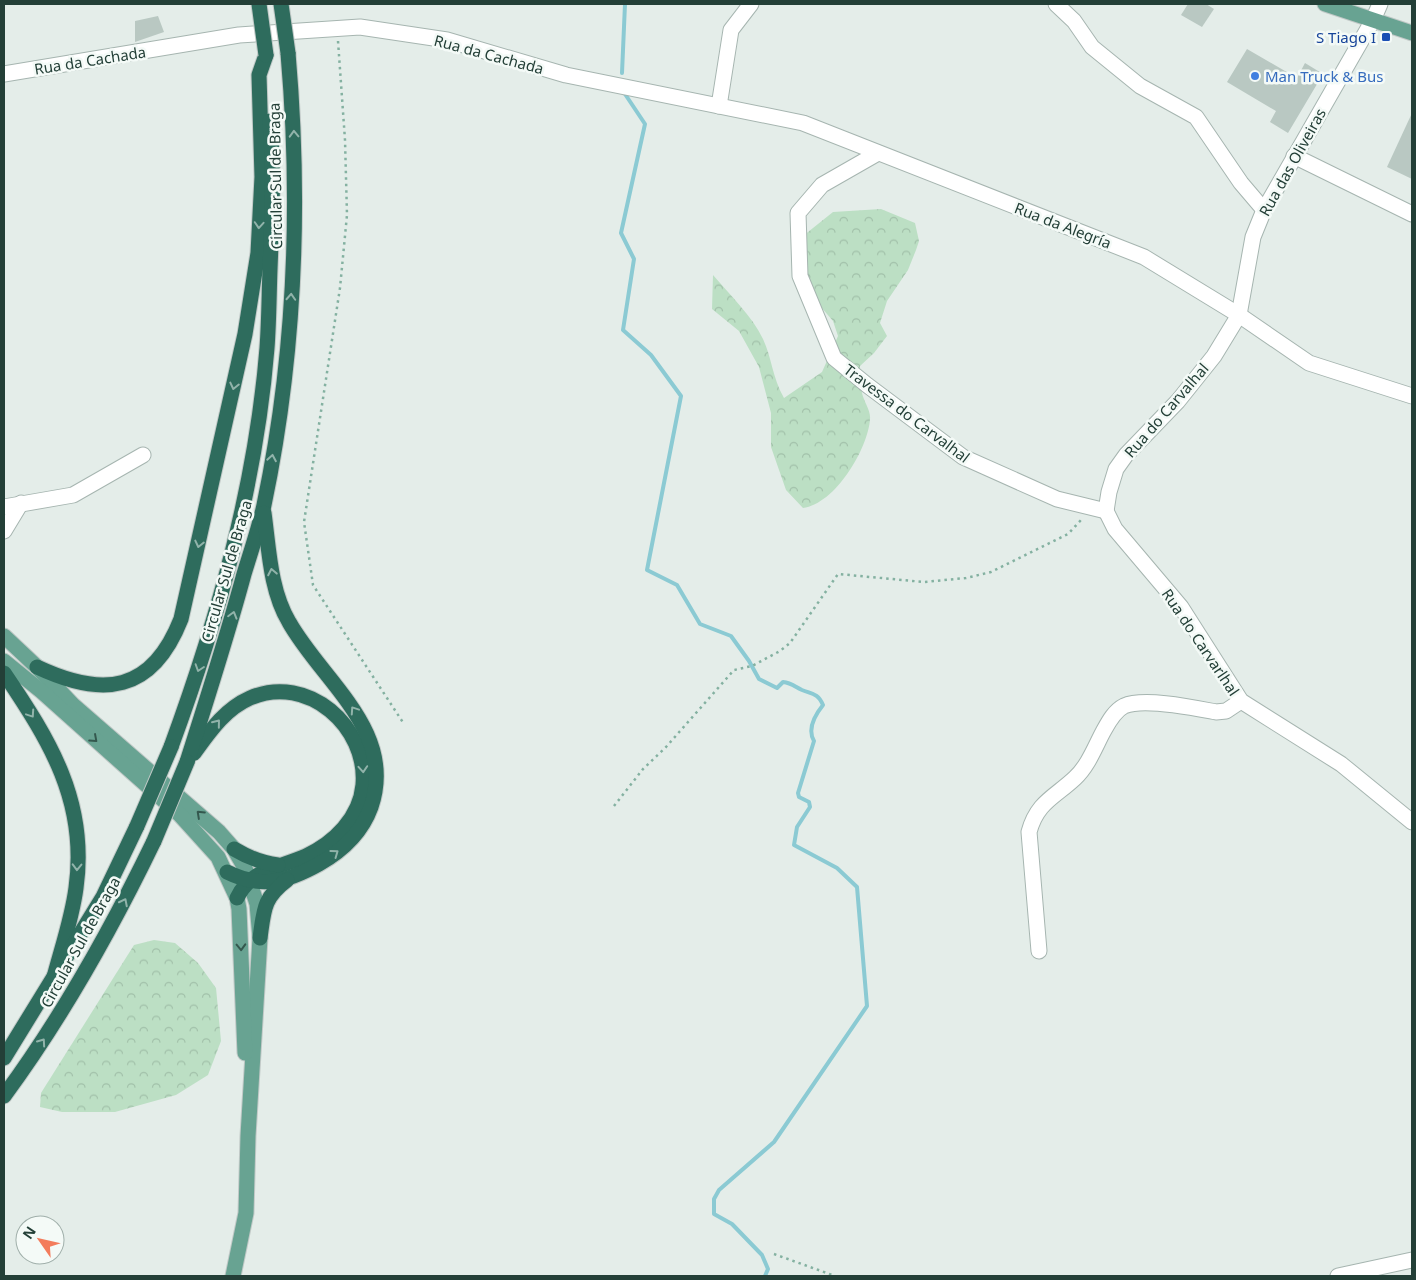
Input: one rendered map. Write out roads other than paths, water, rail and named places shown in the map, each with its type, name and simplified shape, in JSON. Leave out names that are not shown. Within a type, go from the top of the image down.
[{"type":"highway","name":"Circular Sul de Braga","points":[[4,1058],[104,897],[137,826],[171,747],[205,650],[233,547],[254,443],[267,347],[274,173],[266,55],[259,4]]},
{"type":"highway","name":"Circular Sul de Braga","points":[[4,1096],[50,1031],[79,984],[125,900],[154,841],[187,762],[227,638],[264,506],[278,430],[293,268],[295,160],[288,53],[281,4]]},
{"type":"highway","points":[[37,667],[80,684],[97,686],[130,680],[145,672],[157,662],[175,634],[181,619],[245,334],[254,280],[262,177],[259,75],[266,55]]},
{"type":"highway","points":[[227,872],[250,880],[270,883],[292,876],[334,855],[360,828],[375,796],[376,759],[363,724],[288,621],[273,577],[264,506]]},
{"type":"highway","points":[[4,674],[43,731],[59,764],[73,810],[78,863],[76,887],[53,981]]},
{"type":"highway","points":[[187,762],[223,715],[236,706],[258,696],[280,692],[297,694],[312,699],[338,715],[351,733],[361,755],[363,788],[358,805],[349,822],[337,836],[305,856],[278,865],[250,880],[237,898]]},
{"type":"highway","points":[[234,849],[262,863],[278,865]]},
{"type":"highway","points":[[260,938],[265,903],[274,890],[292,876]]},
{"type":"main road","points":[[1325,4],[1412,33]]},
{"type":"main road","points":[[4,636],[74,704],[194,809],[234,849],[250,880],[257,904],[260,938],[248,1136],[246,1213],[233,1276]]},
{"type":"main road","points":[[4,662],[41,692],[180,815],[218,856],[227,872],[237,898],[242,945],[248,1136]]},
{"type":"street","points":[[719,106],[731,30],[751,4]]},
{"type":"street","points":[[1056,4],[1074,21],[1097,51],[1140,86],[1196,117],[1241,183],[1264,210]]},
{"type":"street","name":"Rua das Oliveiras","points":[[1239,315],[1253,237],[1264,210],[1373,20],[1380,4]]},
{"type":"street","name":"Rua da Cachada","points":[[4,74],[239,35],[360,27],[447,40],[566,75],[803,123],[878,153]]},
{"type":"street","name":"Rua da Alegría","points":[[878,153],[1144,257],[1239,315],[1309,363],[1412,396]]},
{"type":"street","name":"Travessa do Carvalhal","points":[[878,153],[822,185],[798,213],[800,276],[834,358],[963,457],[1057,499],[1086,508],[1106,511]]},
{"type":"street","points":[[1294,156],[1412,214]]},
{"type":"street","name":"Rua do Carvalhal","points":[[1106,511],[1116,469],[1178,401],[1214,356],[1239,315]]},
{"type":"street","points":[[4,507],[73,494],[143,455]]},
{"type":"street","points":[[4,531],[20,503]]},
{"type":"street","name":"Rua do Carvarlhal","points":[[1106,511],[1115,529],[1181,607],[1241,701],[1341,764],[1412,822]]},
{"type":"street","points":[[1039,952],[1029,832],[1033,818],[1039,808],[1075,778],[1084,767],[1111,718],[1124,706],[1143,702],[1216,712],[1226,711],[1241,701]]},
{"type":"street","points":[[1338,1276],[1412,1260]]},
{"type":"waterway","points":[[622,73],[625,4]]},
{"type":"waterway","points":[[623,91],[645,124],[621,233],[634,259],[623,330],[651,355],[681,396],[647,570],[677,585],[700,624],[731,636],[759,679],[777,688],[783,682],[789,683],[814,694],[821,701],[823,705],[817,713],[812,727],[811,732],[814,741],[798,793],[799,797],[809,802],[810,807],[797,827],[794,845],[837,868],[857,887],[867,1006],[774,1142],[719,1190],[714,1199],[714,1214],[732,1224],[762,1255],[768,1269],[765,1276]]},
{"type":"place","name":"S Tiago I","points":[[1386,37]]},
{"type":"place","name":"Man Truck & Bus","points":[[1255,76]]}]
